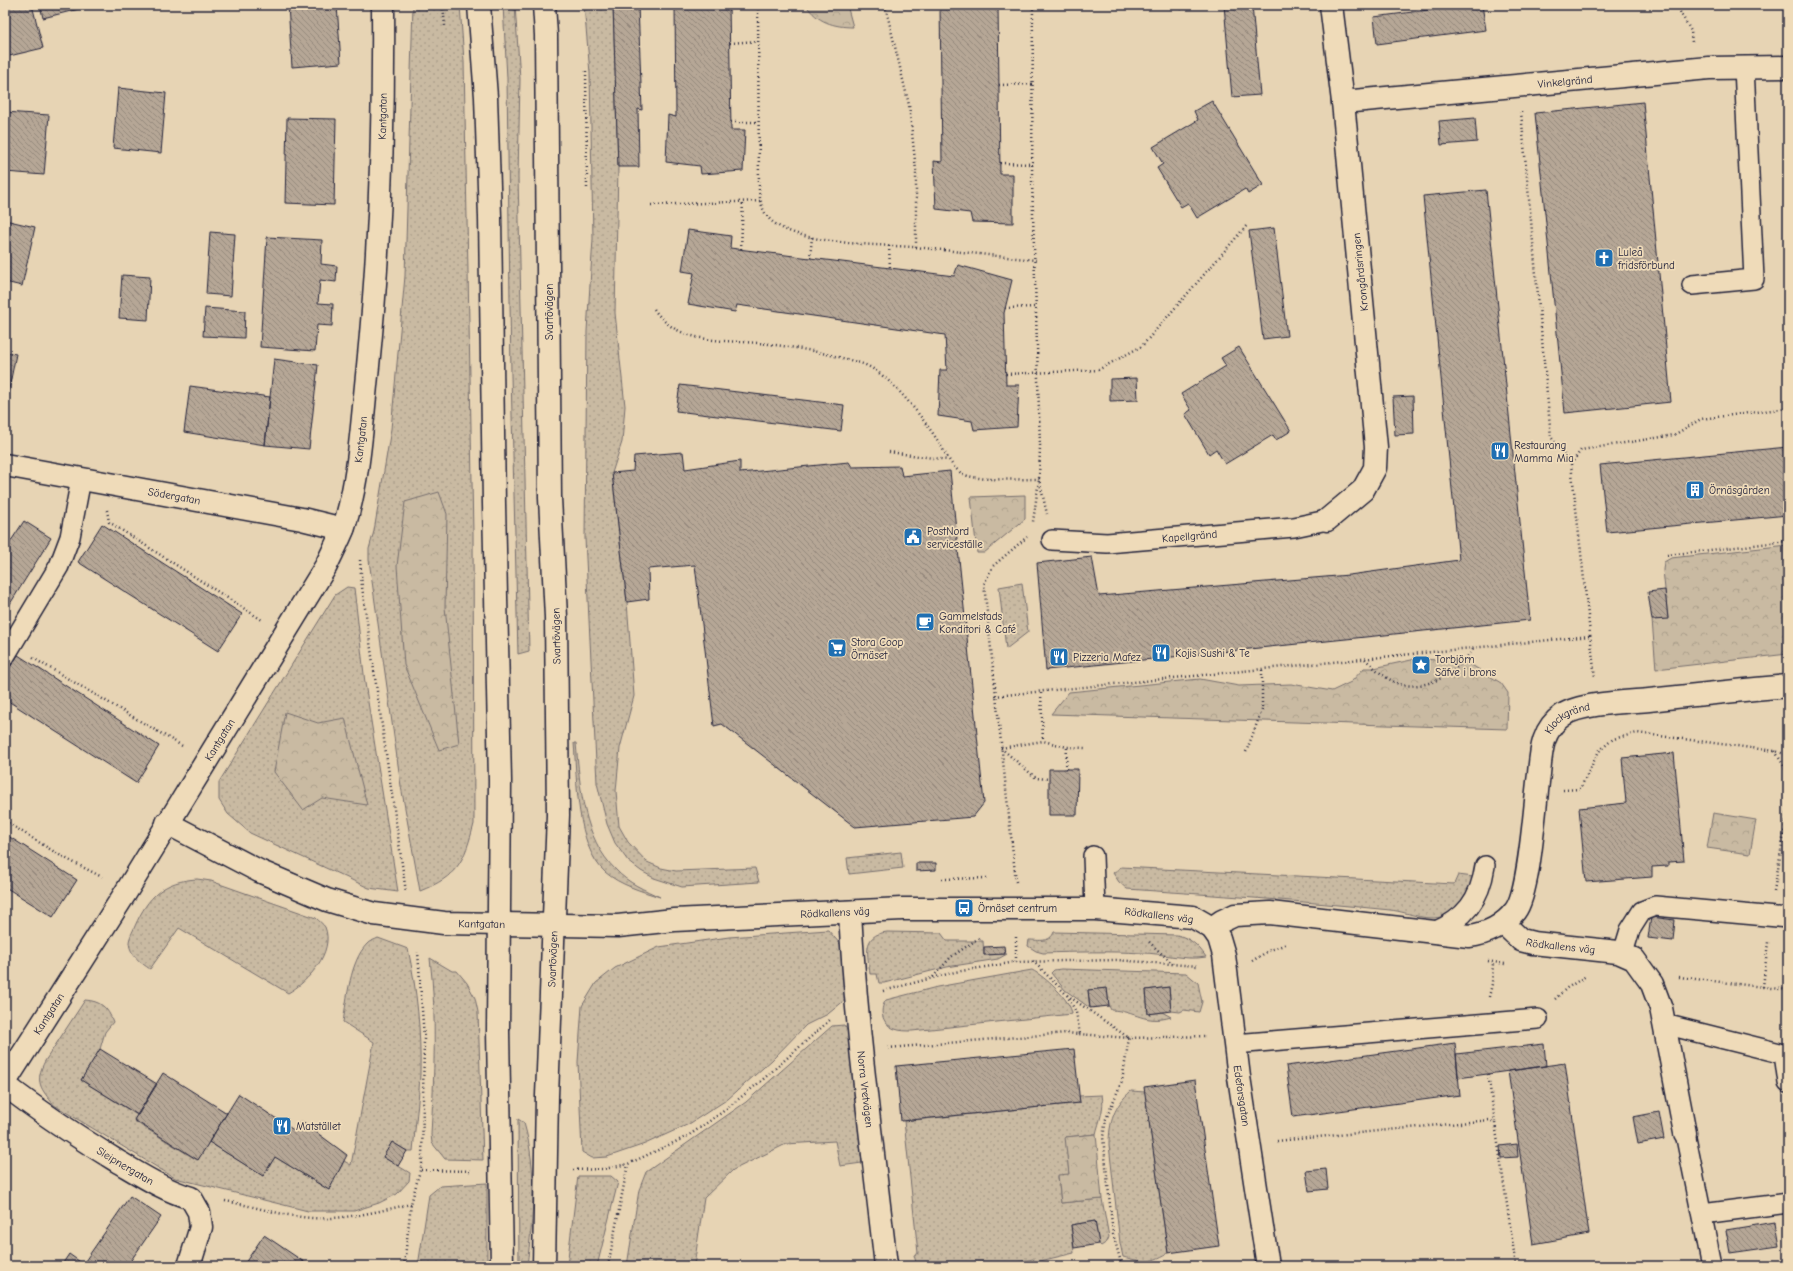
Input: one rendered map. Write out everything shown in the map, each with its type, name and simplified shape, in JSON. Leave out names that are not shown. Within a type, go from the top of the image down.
[{"type":"street","name":"Kantgatan","points":[[5,1082],[126,892],[326,566],[343,529],[353,494],[371,328],[379,219],[383,5]]},
{"type":"street","points":[[479,5],[486,97],[490,217],[500,781],[498,1032],[502,1266]]},
{"type":"street","name":"Svartövägen","points":[[544,5],[546,35],[549,214],[550,498],[556,617],[558,815],[546,1096],[544,1266]]},
{"type":"street","name":"Krongårdsringen","points":[[1327,520],[1363,490],[1375,468],[1376,447],[1343,102],[1330,5]]},
{"type":"street","name":"Vinkelgränd","points":[[1343,102],[1704,68],[1788,67]]},
{"type":"street","name":"Södergatan","points":[[5,465],[302,519],[343,529]]},
{"type":"street","name":"Klockgränd","points":[[1503,923],[1515,911],[1521,900],[1526,878],[1536,791],[1544,739],[1552,724],[1574,709],[1617,703],[1788,686]]},
{"type":"street","name":"Kantgatan","points":[[167,823],[259,871],[327,900],[374,914],[444,923],[553,925]]},
{"type":"street","name":"Rödkallens väg","points":[[553,925],[618,926],[682,919],[910,909],[1095,909],[1193,917],[1212,928]]},
{"type":"street","name":"Norra Vretvägen","points":[[850,912],[857,1002],[872,1152],[886,1266]]},
{"type":"street","points":[[1212,928],[1222,921],[1235,916],[1270,913],[1469,936],[1488,932],[1503,923]]},
{"type":"street","name":"Rödkallens väg","points":[[1503,923],[1521,940],[1533,943],[1623,954],[1634,959],[1648,977],[1661,1008],[1685,1133]]},
{"type":"street","name":"Edeforsgatan","points":[[1212,928],[1219,938],[1226,965],[1235,1044],[1268,1266]]},
{"type":"street","name":"Sleipnergatan","points":[[5,1085],[78,1137],[148,1179],[174,1193],[191,1198]]},
{"type":"street","points":[[189,1266],[201,1228],[199,1212],[191,1198]]},
{"type":"lane","points":[[1692,285],[1754,279],[1744,68]]},
{"type":"lane","points":[[8,651],[59,566],[70,537],[81,479]]},
{"type":"lane","name":"Kapellgränd","points":[[1052,540],[1108,543],[1294,526],[1327,520]]},
{"type":"lane","points":[[1093,856],[1095,909]]},
{"type":"lane","points":[[1434,932],[1450,926],[1462,917],[1473,902],[1482,884],[1485,866]]},
{"type":"lane","points":[[1623,954],[1630,930],[1642,911],[1655,906],[1788,918]]},
{"type":"lane","points":[[1235,1044],[1538,1019]]},
{"type":"lane","points":[[1664,1024],[1786,1054],[1788,1082]]},
{"type":"lane","points":[[1685,1133],[1712,1266]]},
{"type":"lane","points":[[1702,1214],[1788,1203]]},
{"type":"path","points":[[443,5],[445,26]]},
{"type":"path","points":[[758,5],[759,192],[762,210],[766,216],[781,227],[812,237],[855,243],[1036,260]]},
{"type":"path","points":[[885,5],[909,105],[916,170],[916,248]]},
{"type":"path","points":[[1033,5],[1033,164],[1039,372],[1039,478],[1033,524]]},
{"type":"path","points":[[1174,5],[1180,9],[1196,5]]},
{"type":"path","points":[[1676,5],[1690,30],[1692,48]]},
{"type":"path","points":[[730,43],[758,41]]},
{"type":"path","points":[[586,71],[587,188]]},
{"type":"path","points":[[999,85],[1033,84]]},
{"type":"path","points":[[1521,105],[1551,437],[1571,464],[1595,680]]},
{"type":"path","points":[[731,122],[758,122]]},
{"type":"path","points":[[1000,163],[1033,164]]},
{"type":"path","points":[[741,249],[743,201]]},
{"type":"path","points":[[651,205],[760,201]]},
{"type":"path","points":[[1006,374],[1098,370],[1142,346],[1248,224]]},
{"type":"path","points":[[810,258],[812,237]]},
{"type":"path","points":[[889,246],[890,268]]},
{"type":"path","points":[[1005,308],[1037,307]]},
{"type":"path","points":[[654,310],[662,321],[698,338],[766,344],[810,350],[865,364],[886,377],[891,382],[919,415],[938,442],[948,460],[961,473],[968,476],[1007,480],[1039,478]]},
{"type":"path","points":[[1571,464],[1581,450],[1674,435],[1701,419],[1788,408]]},
{"type":"path","points":[[890,452],[948,460]]},
{"type":"path","points":[[1039,478],[1052,540]]},
{"type":"path","points":[[106,504],[109,522],[264,622]]},
{"type":"path","points":[[1016,880],[1000,748],[984,584],[993,566],[1032,532]]},
{"type":"path","points":[[1667,555],[1788,541]]},
{"type":"path","points":[[995,696],[1041,693],[1590,636]]},
{"type":"path","points":[[1365,659],[1387,677],[1403,685],[1425,684],[1440,680],[1465,661],[1474,648]]},
{"type":"path","points":[[8,651],[184,748]]},
{"type":"path","points":[[1246,752],[1262,710],[1262,669]]},
{"type":"path","points":[[1041,693],[1043,741]]},
{"type":"path","points":[[1536,791],[1580,789],[1599,751],[1612,739],[1637,733],[1775,751],[1788,756]]},
{"type":"path","points":[[1000,748],[1043,741],[1067,747],[1085,748]]},
{"type":"path","points":[[1066,769],[1067,747]]},
{"type":"path","points":[[1000,748],[1036,778],[1049,779]]},
{"type":"path","points":[[1775,751],[1788,773]]},
{"type":"path","points":[[1786,822],[1788,812]]},
{"type":"path","points":[[5,821],[61,856],[103,878]]},
{"type":"path","points":[[941,880],[988,878]]},
{"type":"path","points":[[933,978],[951,957],[981,937]]},
{"type":"path","points":[[572,1170],[604,1169],[628,1164],[688,1136],[722,1113],[760,1082],[824,1024],[843,1010],[875,993],[933,978],[998,964],[1032,961],[1116,960],[1198,966],[1248,964],[1270,950],[1291,943]]},
{"type":"path","points":[[404,1266],[411,1204],[421,1170],[424,1038],[418,952]]},
{"type":"path","points":[[1486,960],[1506,964]]},
{"type":"path","points":[[1032,961],[1067,995],[1128,1038]]},
{"type":"path","points":[[1482,1023],[1492,984],[1493,962]]},
{"type":"path","points":[[1538,1019],[1546,1006],[1567,988],[1590,974],[1582,973]]},
{"type":"path","points":[[1648,977],[1676,977],[1788,990]]},
{"type":"path","points":[[1067,995],[1076,1012],[1080,1034]]},
{"type":"path","points":[[887,1048],[1066,1032],[1128,1038],[1213,1036]]},
{"type":"path","points":[[1113,1266],[1122,1265],[1113,1234],[1103,1137],[1106,1119],[1122,1081],[1128,1038]]},
{"type":"path","points":[[1488,1074],[1516,1266]]},
{"type":"path","points":[[1270,1141],[1490,1120],[1495,1123]]},
{"type":"path","points":[[608,1266],[628,1164]]},
{"type":"path","points":[[421,1170],[480,1171]]},
{"type":"path","points":[[191,1198],[226,1201],[286,1214],[326,1218],[357,1215],[411,1204]]},
{"type":"green space","points":[[413,5],[460,5],[464,61],[473,534],[474,824],[467,848],[458,866],[443,880],[420,891],[401,786],[369,560],[369,549],[374,531],[391,429],[405,276]]},
{"type":"green space","points":[[503,5],[515,5],[520,79],[518,177],[529,651],[518,654],[511,375],[507,78]]},
{"type":"green space","points":[[584,5],[613,5],[618,167],[615,313],[625,406],[622,442],[612,473],[627,602],[634,696],[620,748],[616,791],[619,826],[628,842],[647,862],[661,868],[676,871],[755,868],[759,882],[682,887],[654,878],[641,871],[628,861],[615,843],[607,824],[597,783],[585,538],[587,331],[593,239],[590,73]]},
{"type":"green space","points":[[806,5],[847,5],[853,27],[833,25],[826,22],[815,16]]},
{"type":"green space","points":[[439,492],[447,514],[445,607],[459,744],[439,750],[404,665],[397,566],[405,502]]},
{"type":"green space","points":[[1025,495],[1025,519],[984,553],[977,553],[971,497]]},
{"type":"green space","points":[[1788,545],[1788,654],[1656,669],[1652,620],[1668,618],[1663,570],[1664,562],[1671,558]]},
{"type":"green space","points":[[1022,583],[1028,632],[1006,649],[999,587]]},
{"type":"green space","points":[[347,587],[354,588],[365,683],[398,892],[369,888],[250,833],[228,814],[219,800],[219,782],[335,595]]},
{"type":"green space","points":[[1416,659],[1465,661],[1501,683],[1508,693],[1507,729],[1051,714],[1069,692],[1200,679],[1239,686],[1291,684],[1332,691],[1351,682],[1364,668],[1374,668]]},
{"type":"green space","points":[[285,712],[318,723],[345,718],[367,805],[322,798],[303,810],[274,772]]},
{"type":"green space","points":[[574,743],[576,743],[579,777],[585,811],[596,843],[605,857],[621,875],[637,886],[660,897],[617,881],[605,872],[595,860],[588,846],[583,829],[577,793]]},
{"type":"green space","points":[[1713,813],[1756,820],[1750,854],[1707,848]]},
{"type":"green space","points":[[901,852],[903,868],[849,874],[847,858]]},
{"type":"green space","points":[[1121,867],[1454,884],[1458,875],[1474,877],[1464,898],[1454,911],[1442,917],[1427,918],[1390,910],[1258,898],[1127,889],[1119,882],[1113,873]]},
{"type":"green space","points":[[197,879],[211,881],[316,918],[325,927],[327,937],[326,946],[318,965],[304,982],[288,993],[179,928],[150,969],[140,961],[131,951],[129,941],[140,915],[146,906],[158,892],[166,887],[185,880]]},
{"type":"green space","points":[[828,930],[841,945],[846,975],[846,999],[828,1014],[806,1025],[772,1060],[728,1099],[689,1124],[645,1144],[607,1157],[592,1158],[582,1152],[578,1062],[582,1006],[596,983],[615,968],[659,947],[729,937]]},
{"type":"green space","points":[[887,932],[941,933],[947,941],[983,941],[984,955],[1007,954],[998,959],[947,967],[879,983],[877,974],[870,974],[868,947],[873,937]]},
{"type":"green space","points":[[1054,932],[1177,935],[1186,938],[1193,943],[1206,957],[1190,958],[1150,953],[1117,952],[1043,953],[1028,946],[1029,940],[1047,939],[1052,936]]},
{"type":"green space","points":[[378,938],[408,949],[416,995],[420,1058],[419,1093],[413,1151],[407,1151],[392,1142],[383,1157],[410,1173],[409,1181],[397,1194],[379,1203],[354,1211],[308,1211],[175,1178],[54,1105],[40,1085],[40,1074],[45,1061],[85,1000],[99,1003],[109,1012],[113,1022],[105,1032],[100,1049],[81,1080],[137,1115],[134,1121],[197,1160],[209,1142],[263,1176],[275,1157],[329,1190],[344,1161],[351,1165],[374,1042],[343,1022],[350,981],[361,951],[368,943]]},
{"type":"green space","points":[[430,958],[452,971],[457,971],[467,983],[475,998],[478,1012],[483,1160],[445,1159],[432,1143],[434,1002]]},
{"type":"green space","points":[[1032,970],[1043,977],[1056,989],[1067,1002],[1072,1014],[912,1031],[895,1029],[887,1024],[883,1017],[882,1009],[886,1000],[937,987]]},
{"type":"green space","points":[[1054,970],[1186,973],[1198,983],[1202,1002],[1199,1012],[1184,1010],[1180,1012],[1171,1011],[1169,987],[1146,990],[1148,1014],[1162,1012],[1171,1017],[1162,1019],[1147,1019],[1120,1011],[1111,1010],[1109,1006],[1107,988],[1088,990],[1090,1008],[1065,990],[1051,973]]},
{"type":"green space","points":[[844,1025],[849,1033],[862,1163],[840,1166],[835,1141],[786,1144],[733,1170],[704,1198],[694,1266],[627,1266],[639,1190],[646,1172],[746,1102],[832,1026]]},
{"type":"green space","points":[[1131,1091],[1145,1092],[1168,1253],[1156,1259],[1146,1261],[1123,1257],[1120,1243],[1109,1145],[1111,1122],[1120,1103]]},
{"type":"green space","points":[[1102,1095],[1102,1110],[1096,1134],[1066,1137],[1069,1175],[1058,1176],[1061,1203],[1102,1199],[1109,1237],[1107,1242],[1101,1246],[1099,1244],[1095,1221],[1071,1225],[1074,1253],[1036,1262],[1033,1259],[1014,1263],[1015,1265],[1011,1266],[917,1266],[914,1255],[918,1253],[904,1121],[1080,1103],[1079,1096]]},
{"type":"green space","points":[[518,1119],[524,1123],[533,1177],[531,1229],[527,1266],[519,1266]]},
{"type":"green space","points":[[1096,1134],[1102,1199],[1061,1203],[1058,1175],[1069,1174],[1065,1137]]},
{"type":"green space","points":[[578,1176],[611,1176],[618,1182],[597,1266],[567,1266]]},
{"type":"green space","points":[[487,1183],[487,1266],[418,1266],[429,1195],[440,1186]]},
{"type":"building","points":[[5,5],[32,5],[43,48],[5,57]]},
{"type":"building","points":[[40,5],[95,5],[43,18]]},
{"type":"building","points":[[288,5],[337,5],[341,63],[292,67]]},
{"type":"building","points":[[613,5],[638,5],[642,110],[638,109],[639,167],[618,167]]},
{"type":"building","points":[[675,5],[729,5],[731,130],[745,130],[743,171],[701,174],[700,166],[666,162],[668,115],[676,117]]},
{"type":"building","points":[[940,5],[998,5],[1000,174],[1013,174],[1013,223],[972,222],[970,213],[936,209],[934,161],[942,162]]},
{"type":"building","points":[[1224,5],[1252,5],[1260,95],[1232,97]]},
{"type":"building","points":[[1467,5],[1482,5],[1486,30],[1377,44],[1374,17]]},
{"type":"building","points":[[118,88],[166,93],[161,153],[113,148]]},
{"type":"building","points":[[1212,101],[1263,185],[1248,194],[1245,189],[1197,218],[1188,203],[1181,207],[1157,168],[1163,164],[1153,147],[1198,120],[1194,111]]},
{"type":"building","name":"Luleå fridsförbund","points":[[1643,102],[1671,402],[1565,413],[1535,113]]},
{"type":"building","points":[[5,112],[49,115],[44,175],[5,172]]},
{"type":"building","points":[[287,118],[336,119],[334,205],[285,203]]},
{"type":"building","points":[[1475,118],[1477,142],[1441,145],[1439,121]]},
{"type":"building","points":[[1486,190],[1530,620],[1046,670],[1037,563],[1092,557],[1099,596],[1349,575],[1459,560],[1423,196]]},
{"type":"building","points":[[5,220],[35,227],[22,286],[5,282]]},
{"type":"building","points":[[1274,228],[1287,336],[1263,339],[1249,231]]},
{"type":"building","points":[[688,230],[731,236],[730,248],[954,276],[958,265],[1012,280],[1004,313],[1006,385],[1019,385],[1017,427],[974,430],[972,421],[938,416],[940,370],[947,370],[945,335],[737,305],[735,312],[688,304],[694,273],[682,271]]},
{"type":"building","points":[[210,232],[235,234],[231,296],[206,294]]},
{"type":"building","points":[[267,237],[322,240],[321,264],[337,266],[336,282],[320,280],[318,303],[333,304],[332,326],[317,325],[315,351],[260,347]]},
{"type":"building","points":[[122,275],[150,277],[148,320],[119,318]]},
{"type":"building","points":[[205,308],[245,311],[244,338],[203,336]]},
{"type":"building","points":[[1239,347],[1291,431],[1276,440],[1273,435],[1225,464],[1216,449],[1209,454],[1185,414],[1191,410],[1181,394],[1226,366],[1221,358]]},
{"type":"building","points":[[5,352],[16,354],[5,409]]},
{"type":"building","points":[[274,359],[318,365],[309,449],[265,445]]},
{"type":"building","points":[[1137,378],[1138,400],[1110,401],[1110,379]]},
{"type":"building","points":[[680,385],[844,405],[841,431],[676,411]]},
{"type":"building","points":[[190,386],[270,397],[265,445],[184,432]]},
{"type":"building","points":[[1413,396],[1414,434],[1395,435],[1393,397]]},
{"type":"building","name":"Örnäsgården","points":[[1788,447],[1788,515],[1607,532],[1600,465]]},
{"type":"building","name":"Stora Coop Örnäset","points":[[683,452],[685,469],[740,461],[740,473],[849,462],[852,467],[900,466],[902,476],[950,471],[984,803],[973,817],[855,827],[722,724],[714,726],[695,565],[648,569],[649,599],[627,602],[612,473],[633,471],[634,456]]},
{"type":"building","points":[[24,521],[51,538],[5,612],[5,550]]},
{"type":"building","points":[[102,524],[242,614],[218,651],[78,562]]},
{"type":"building","points":[[1665,590],[1668,619],[1652,620],[1648,592]]},
{"type":"building","points":[[18,655],[159,746],[136,783],[5,699],[5,675]]},
{"type":"building","points":[[1674,753],[1684,861],[1668,862],[1668,866],[1652,867],[1652,877],[1586,882],[1579,808],[1626,803],[1622,758]]},
{"type":"building","points":[[1049,769],[1078,769],[1077,815],[1049,815]]},
{"type":"building","points":[[5,834],[77,880],[53,917],[5,887]]},
{"type":"building","points":[[916,863],[936,863],[936,870],[916,871]]},
{"type":"building","points":[[1651,917],[1675,920],[1673,941],[1648,938]]},
{"type":"building","points":[[1004,946],[1005,954],[984,955],[984,947]]},
{"type":"building","points":[[1169,987],[1171,1011],[1148,1014],[1146,990]]},
{"type":"building","points":[[1107,988],[1109,1006],[1090,1008],[1088,990]]},
{"type":"building","points":[[1455,1043],[1460,1095],[1293,1117],[1286,1066]]},
{"type":"building","points":[[1544,1044],[1546,1066],[1458,1078],[1456,1054]]},
{"type":"building","points":[[100,1049],[157,1084],[138,1115],[81,1080]]},
{"type":"building","points":[[1074,1049],[1080,1103],[901,1121],[896,1066]]},
{"type":"building","points":[[1565,1063],[1589,1234],[1533,1244],[1508,1071]]},
{"type":"building","points":[[163,1073],[227,1113],[198,1160],[134,1120]]},
{"type":"building","points":[[1195,1080],[1219,1246],[1168,1253],[1144,1087]]},
{"type":"building","points":[[239,1094],[295,1131],[301,1121],[347,1155],[329,1190],[275,1157],[263,1176],[209,1142]]},
{"type":"building","points":[[1659,1112],[1664,1139],[1638,1144],[1633,1117]]},
{"type":"building","points":[[392,1142],[407,1151],[398,1166],[383,1157]]},
{"type":"building","points":[[1517,1144],[1518,1157],[1501,1158],[1500,1146]]},
{"type":"building","points":[[1326,1169],[1328,1189],[1309,1191],[1306,1171]]},
{"type":"building","points":[[130,1196],[161,1217],[127,1266],[86,1266],[83,1264]]},
{"type":"building","points":[[1095,1221],[1099,1244],[1074,1248],[1071,1225]]},
{"type":"building","points":[[1775,1222],[1779,1246],[1730,1253],[1726,1230]]},
{"type":"building","points":[[264,1235],[307,1264],[306,1266],[243,1266]]},
{"type":"building","points":[[69,1254],[83,1264],[86,1266],[61,1266]]},
{"type":"place","name":"Luleå fridsförbund","points":[[1604,258]]},
{"type":"place","name":"Restaurang Mamma Mia","points":[[1500,451]]},
{"type":"place","name":"Örnäsgården","points":[[1695,490]]},
{"type":"place","name":"PostNord serviceställe","points":[[913,537]]},
{"type":"place","name":"Gammelstads Konditori & Café","points":[[925,622]]},
{"type":"place","name":"Stora Coop Örnäset","points":[[837,648]]},
{"type":"place","name":"Kojis Sushi & Te","points":[[1161,653]]},
{"type":"place","name":"Pizzeria Mafez","points":[[1059,657]]},
{"type":"place","name":"Torbjörn Säfve i brons","points":[[1421,665]]},
{"type":"place","name":"Örnäset centrum","points":[[964,908]]},
{"type":"place","name":"Matstället","points":[[282,1126]]}]
